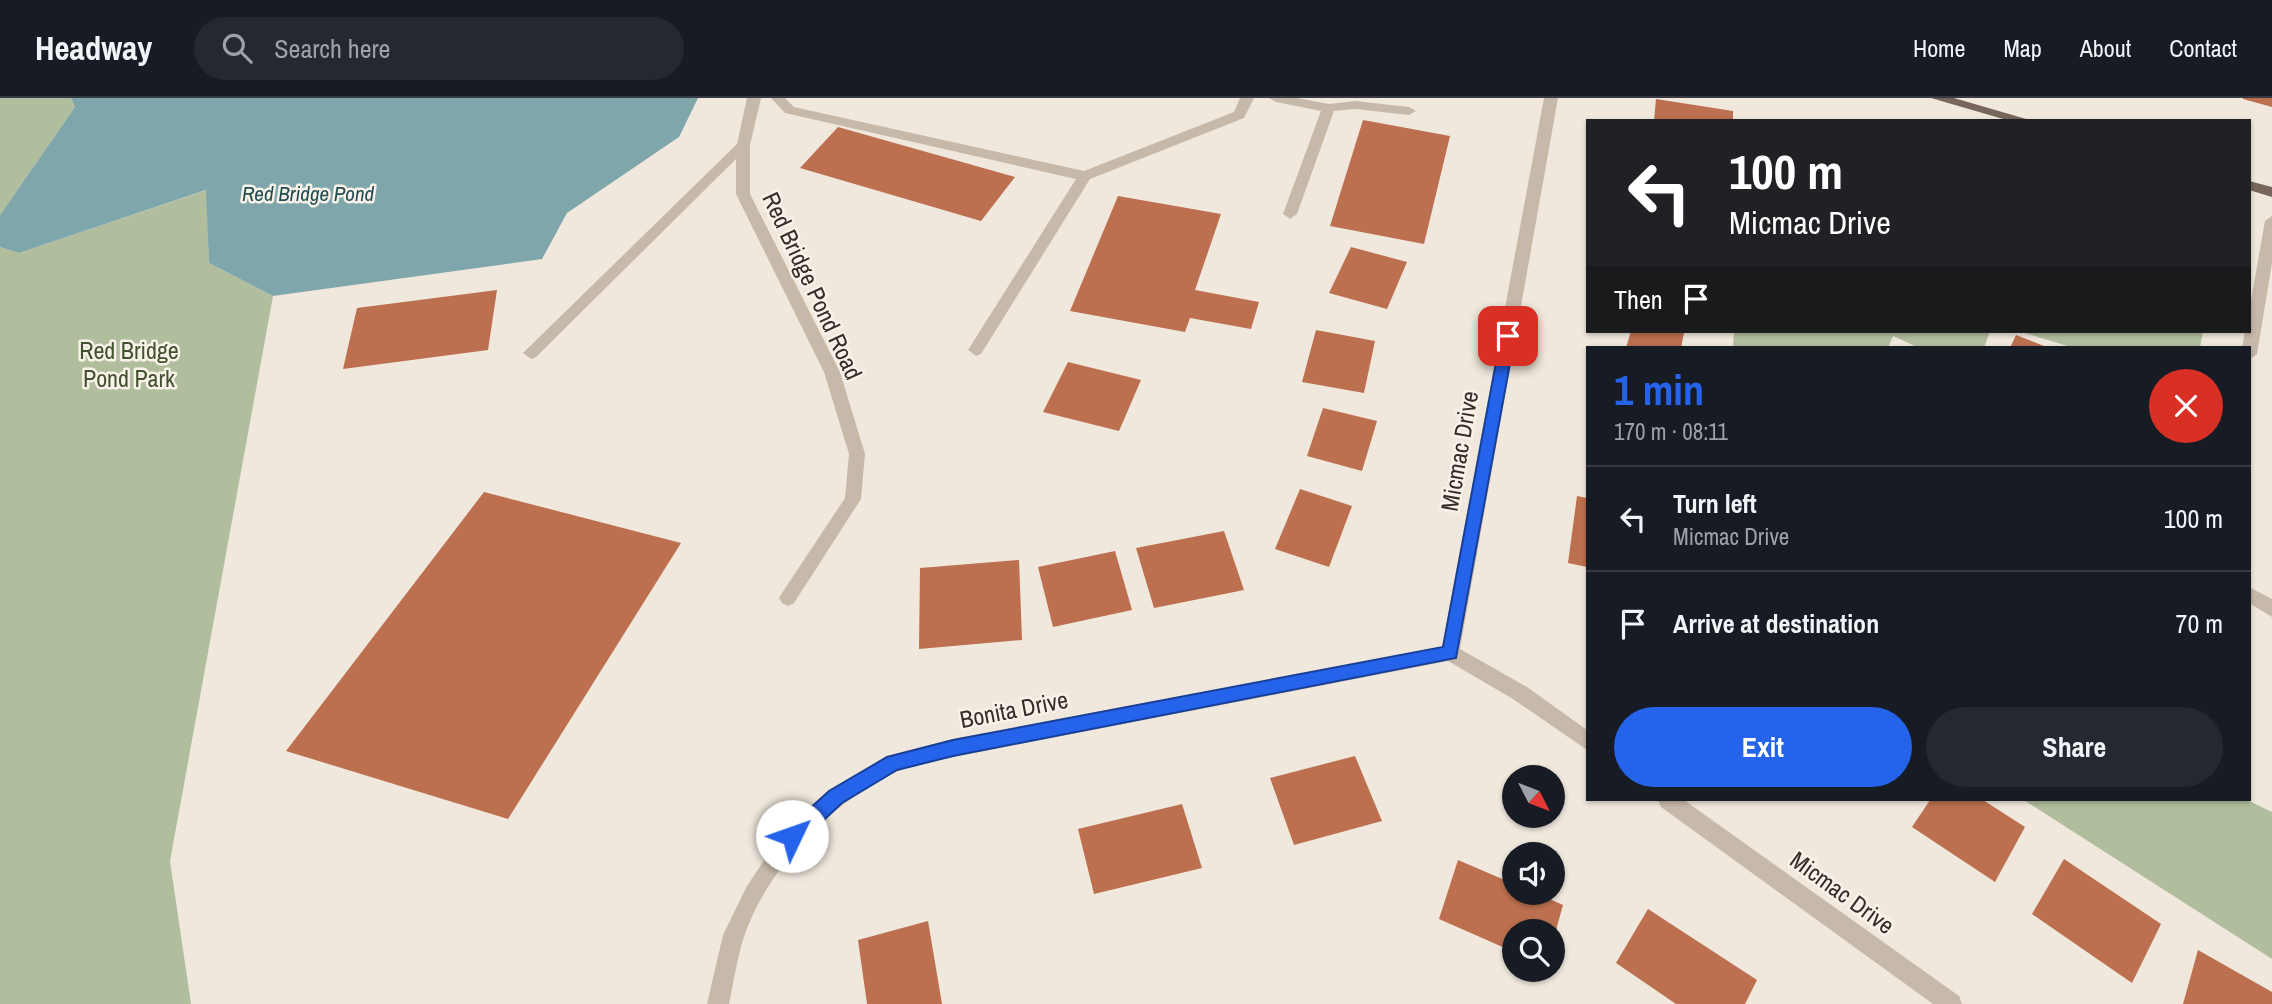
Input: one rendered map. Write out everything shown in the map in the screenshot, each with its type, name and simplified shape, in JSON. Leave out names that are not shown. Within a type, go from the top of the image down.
[{"type":"main road","points":[[1938,98],[2019,119]]},
{"type":"main road","points":[[2251,186],[2272,192]]},
{"type":"street","name":"Red Bridge Pond Road","points":[[754,98],[743,145],[743,194],[832,372],[857,454],[853,499],[788,598]]},
{"type":"street","points":[[778,98],[790,110],[1085,176],[1239,115],[1247,98]]},
{"type":"street","points":[[1276,98],[1329,108],[1355,105],[1409,111]]},
{"type":"street","name":"Micmac Drive","points":[[1450,653],[1551,98]]},
{"type":"street","points":[[1290,214],[1329,108]]},
{"type":"street","points":[[531,354],[743,145]]},
{"type":"street","points":[[976,350],[1085,176]]},
{"type":"street","points":[[2250,346],[2272,221]]},
{"type":"street","points":[[2251,595],[2272,609]]},
{"type":"street","points":[[1450,653],[1520,693],[1586,740]]},
{"type":"street","name":"Bonita Drive","points":[[719,1004],[731,943],[754,893],[792,836],[836,797],[893,763],[953,748],[1450,653]]},
{"type":"street","name":"Micmac Drive","points":[[1669,801],[1951,1004]]},
{"type":"green space","points":[[0,98],[71,98],[75,107],[0,215]]},
{"type":"green space","name":"Red Bridge Pond Park","points":[[207,190],[209,263],[273,296],[170,861],[191,1004],[0,1004],[0,247],[19,253]]},
{"type":"green space","points":[[1734,333],[1989,333],[1985,346],[1915,346],[1893,336],[1889,346],[1733,346]]},
{"type":"green space","points":[[2025,333],[2203,333],[2200,346],[2067,346]]},
{"type":"green space","points":[[2026,801],[2249,801],[2272,812],[2272,959]]},
{"type":"water","name":"Red Bridge Pond","points":[[71,98],[698,98],[679,137],[567,213],[542,259],[273,296],[209,263],[206,190],[19,253],[0,247],[0,215],[75,107]]},
{"type":"building","points":[[2272,98],[2272,107],[2243,99]]},
{"type":"building","points":[[1656,99],[1733,111],[1733,119],[1654,119]]},
{"type":"building","points":[[1363,120],[1450,136],[1424,244],[1330,226]]},
{"type":"building","points":[[838,127],[1015,177],[981,221],[800,168]]},
{"type":"building","points":[[1118,196],[1221,214],[1195,290],[1259,302],[1251,329],[1190,318],[1185,332],[1070,311]]},
{"type":"building","points":[[1351,247],[1407,262],[1387,309],[1329,293]]},
{"type":"building","points":[[497,290],[488,350],[343,369],[357,308]]},
{"type":"building","points":[[1316,330],[1375,341],[1364,393],[1302,382]]},
{"type":"building","points":[[1630,333],[1684,333],[1681,346],[1627,346]]},
{"type":"building","points":[[2016,335],[2044,346],[2011,346]]},
{"type":"building","points":[[1068,362],[1141,380],[1119,431],[1043,412]]},
{"type":"building","points":[[1323,408],[1377,421],[1362,471],[1307,456]]},
{"type":"building","points":[[1300,489],[1352,506],[1329,567],[1275,549]]},
{"type":"building","points":[[484,492],[681,543],[508,819],[286,751]]},
{"type":"building","points":[[1577,496],[1586,498],[1586,567],[1568,563]]},
{"type":"building","points":[[1224,531],[1244,590],[1154,608],[1136,548]]},
{"type":"building","points":[[1115,551],[1132,610],[1053,627],[1038,567]]},
{"type":"building","points":[[1019,560],[1022,640],[919,649],[920,568]]},
{"type":"building","points":[[1355,756],[1382,821],[1294,845],[1270,778]]},
{"type":"building","points":[[1929,801],[1985,801],[2025,827],[1995,882],[1912,827]]},
{"type":"building","points":[[1182,804],[1202,868],[1094,894],[1078,829]]},
{"type":"building","points":[[2064,859],[2161,924],[2132,983],[2032,914]]},
{"type":"building","points":[[1458,860],[1502,879],[1502,905],[1563,905],[1559,919],[1502,919],[1502,947],[1439,919]]},
{"type":"building","points":[[1648,909],[1757,980],[1745,1004],[1676,1004],[1616,963]]},
{"type":"building","points":[[928,921],[942,1004],[867,1004],[858,940]]},
{"type":"building","points":[[2198,950],[2272,992],[2272,1004],[2183,1004]]},
{"type":"route","points":[[792,836],[836,797],[893,763],[953,748],[1450,653],[1508,336]]}]
